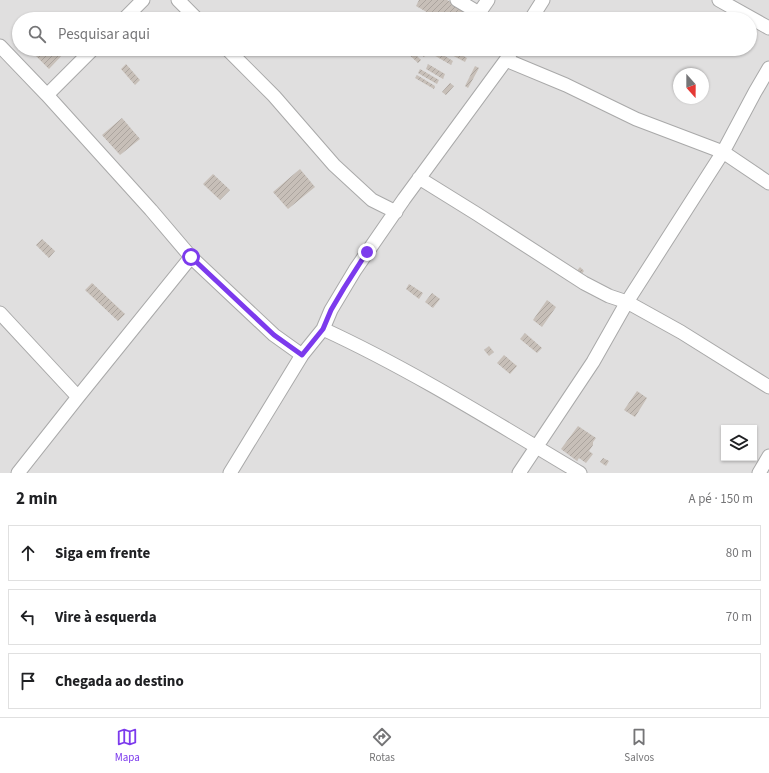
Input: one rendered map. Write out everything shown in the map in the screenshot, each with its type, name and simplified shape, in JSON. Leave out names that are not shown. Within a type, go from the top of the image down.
[{"type":"street","points":[[131,12],[143,0]]},
{"type":"street","points":[[178,0],[190,12]]},
{"type":"street","points":[[457,0],[477,12]]},
{"type":"street","points":[[480,12],[488,0]]},
{"type":"street","points":[[535,12],[543,0]]},
{"type":"street","points":[[720,0],[741,12]]},
{"type":"street","points":[[757,21],[769,28]]},
{"type":"street","points":[[0,46],[47,95],[151,210],[191,257],[274,335],[302,355]]},
{"type":"street","points":[[47,95],[86,56]]},
{"type":"street","points":[[234,56],[274,96],[334,165],[372,200],[396,212]]},
{"type":"street","points":[[230,473],[302,355],[323,329],[331,310],[355,270],[419,178],[508,56]]},
{"type":"street","points":[[511,56],[636,118],[723,152],[769,183]]},
{"type":"street","points":[[519,473],[593,362],[627,302],[723,152],[769,68]]},
{"type":"street","points":[[419,178],[584,283],[609,296],[627,302],[682,332],[769,388]]},
{"type":"street","points":[[18,473],[191,257]]},
{"type":"street","points":[[0,313],[78,397]]},
{"type":"street","points":[[323,329],[365,348],[399,367],[580,473]]},
{"type":"street","points":[[759,473],[769,456]]},
{"type":"shaded area","points":[[0,0],[769,0],[769,473],[0,473]]},
{"type":"building","points":[[419,0],[447,0],[469,12],[427,12],[416,6]]},
{"type":"building","points":[[36,56],[61,56],[49,69]]},
{"type":"building","points":[[410,56],[417,56],[421,60],[418,63]]},
{"type":"building","points":[[435,56],[445,56],[453,61],[451,65]]},
{"type":"building","points":[[454,56],[463,56],[467,58],[465,62]]},
{"type":"building","points":[[126,64],[140,80],[135,85],[121,69]]},
{"type":"building","points":[[428,64],[445,74],[443,79],[426,69]]},
{"type":"building","points":[[475,66],[479,68],[468,88],[465,86]]},
{"type":"building","points":[[420,69],[439,80],[437,84],[418,73]]},
{"type":"building","points":[[417,75],[435,86],[434,89],[415,78]]},
{"type":"building","points":[[450,83],[454,86],[446,95],[442,92]]},
{"type":"building","points":[[122,118],[140,139],[120,155],[102,135]]},
{"type":"building","points":[[300,169],[315,187],[288,209],[273,192]]},
{"type":"building","points":[[213,174],[230,190],[220,200],[203,184]]},
{"type":"building","points":[[42,239],[55,251],[49,258],[36,245]]},
{"type":"building","points":[[580,267],[584,271],[580,276],[576,272]]},
{"type":"building","points":[[92,283],[125,314],[118,321],[85,290]]},
{"type":"building","points":[[409,284],[423,293],[419,299],[406,289]]},
{"type":"building","points":[[432,293],[440,299],[433,308],[425,302]]},
{"type":"building","points":[[547,300],[556,307],[542,327],[533,320]]},
{"type":"building","points":[[525,333],[542,348],[537,353],[520,339]]},
{"type":"building","points":[[489,346],[494,352],[489,356],[484,350]]},
{"type":"building","points":[[504,355],[517,366],[510,374],[497,363]]},
{"type":"building","points":[[637,391],[647,398],[635,417],[624,410]]},
{"type":"building","points":[[578,426],[596,438],[589,451],[593,454],[586,463],[579,458],[577,461],[561,449]]},
{"type":"building","points":[[603,458],[609,461],[606,466],[600,462]]},
{"type":"route","points":[[191,257],[274,335],[302,355],[323,329],[331,310],[367,252]]}]
